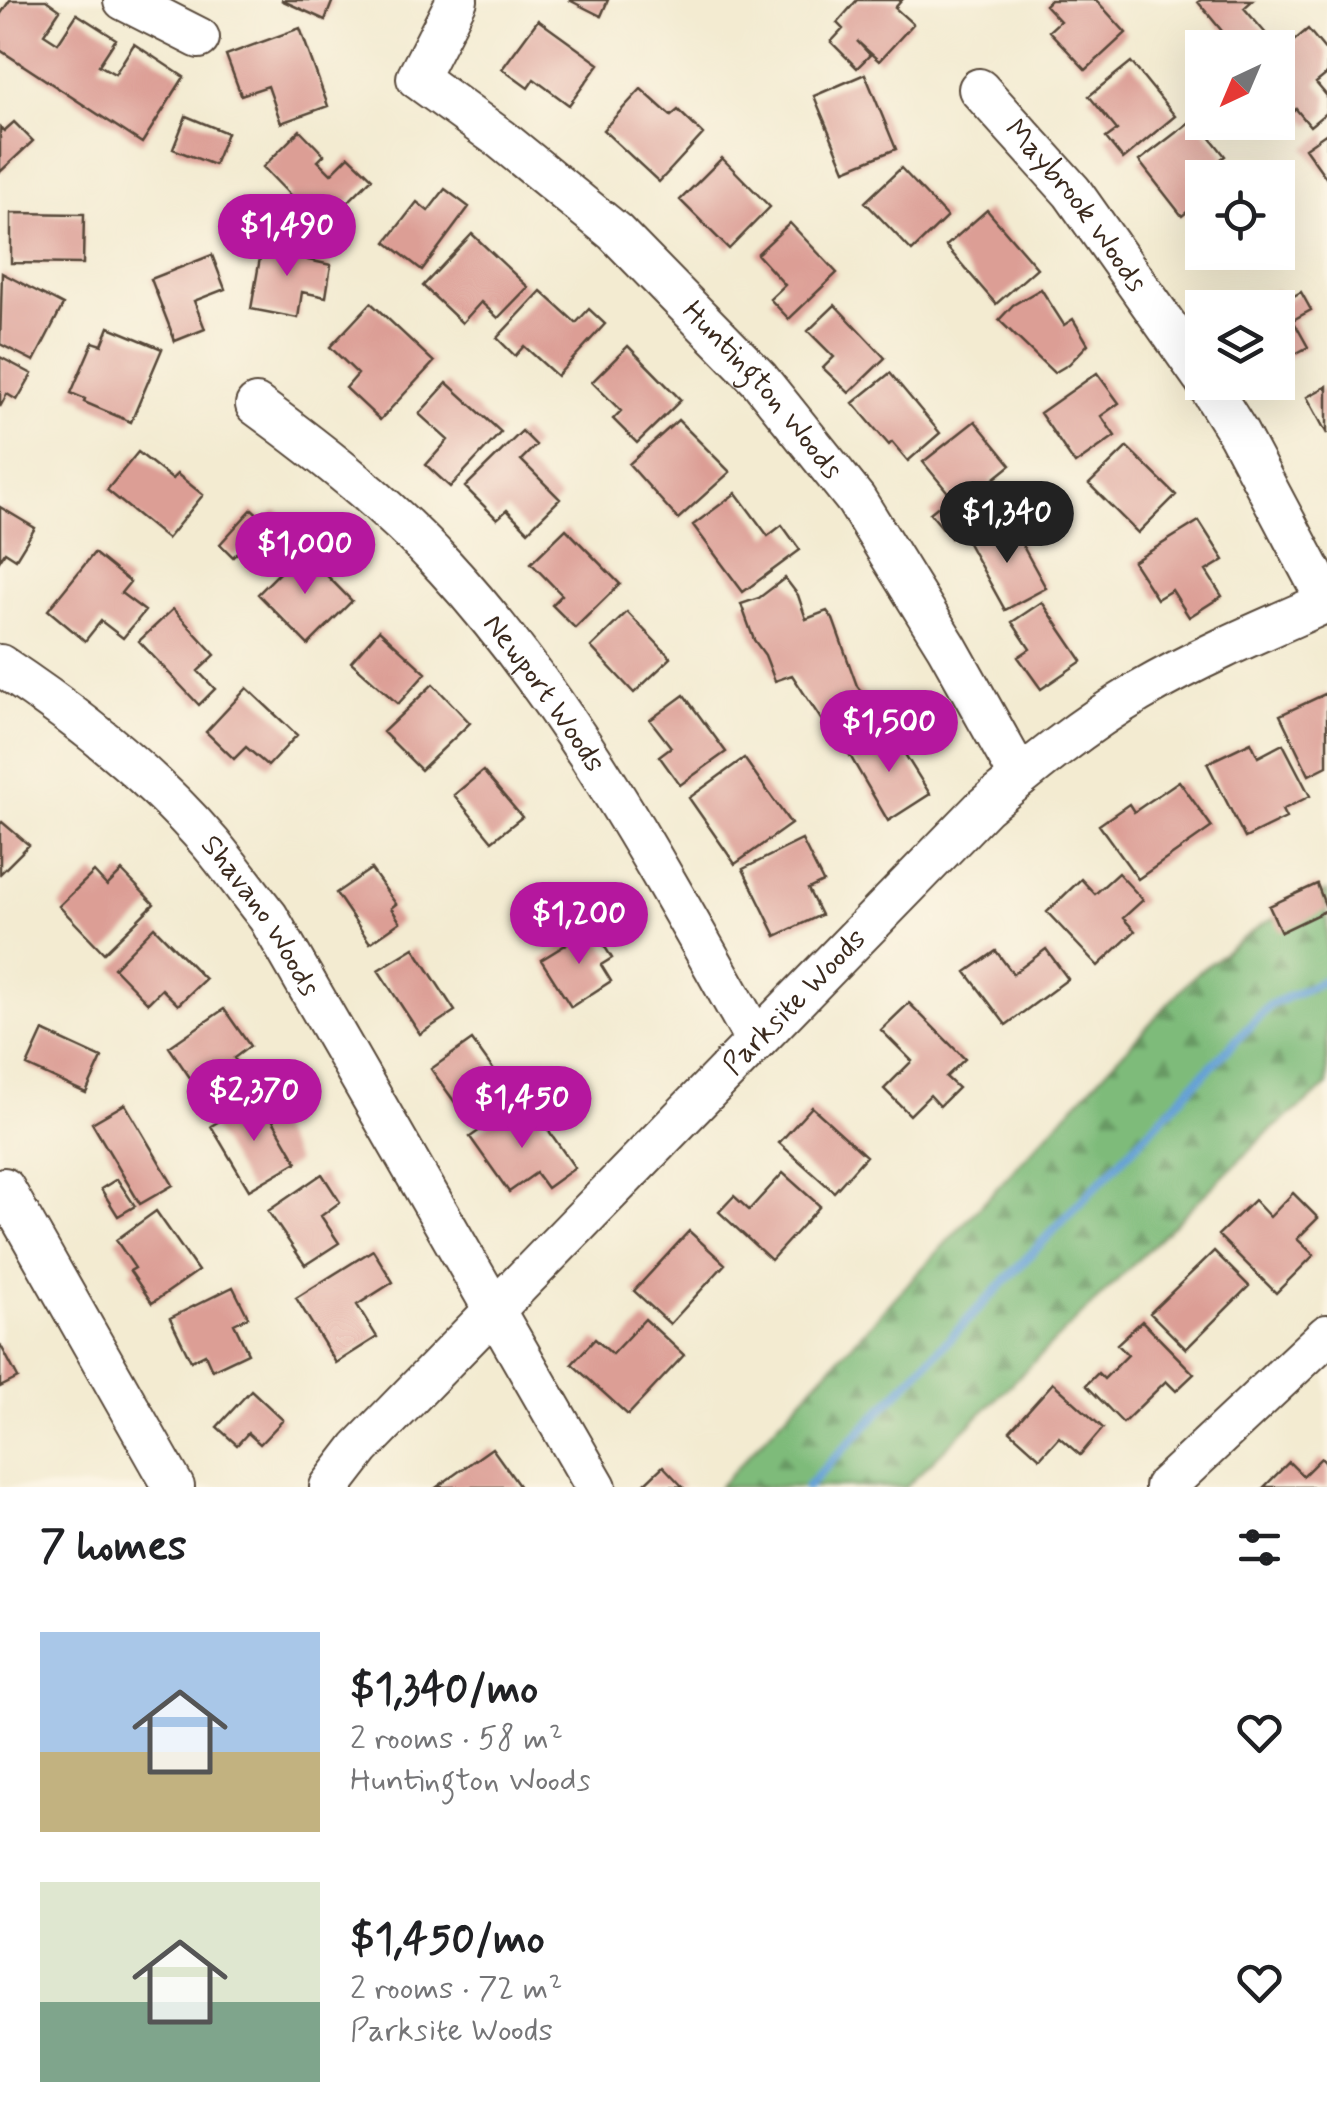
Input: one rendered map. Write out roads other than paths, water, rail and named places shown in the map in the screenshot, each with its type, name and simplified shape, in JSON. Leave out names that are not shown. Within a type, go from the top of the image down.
[{"type":"street","points":[[124,0],[199,38]]},
{"type":"street","name":"Huntington Woods","points":[[456,0],[417,78],[501,139],[615,232],[759,379],[856,500],[1020,777]]},
{"type":"street","name":"Maybrook Woods","points":[[979,89],[1072,192],[1185,352]]},
{"type":"street","name":"Maybrook Woods","points":[[1217,400],[1327,602]]},
{"type":"street","name":"Newport Woods","points":[[256,405],[334,462],[445,567],[544,691],[631,820],[756,1041]]},
{"type":"street","name":"Parksite Woods","points":[[330,1487],[360,1448],[944,847],[1020,777],[1138,692],[1224,647],[1327,602]]},
{"type":"street","name":"Shavano Woods","points":[[6,682],[80,720],[144,775],[210,843],[268,917],[596,1487]]},
{"type":"street","points":[[4,1188],[174,1487]]},
{"type":"street","points":[[1165,1487],[1327,1335]]},
{"type":"waterway","points":[[807,1487],[1270,1005],[1327,979]]}]
